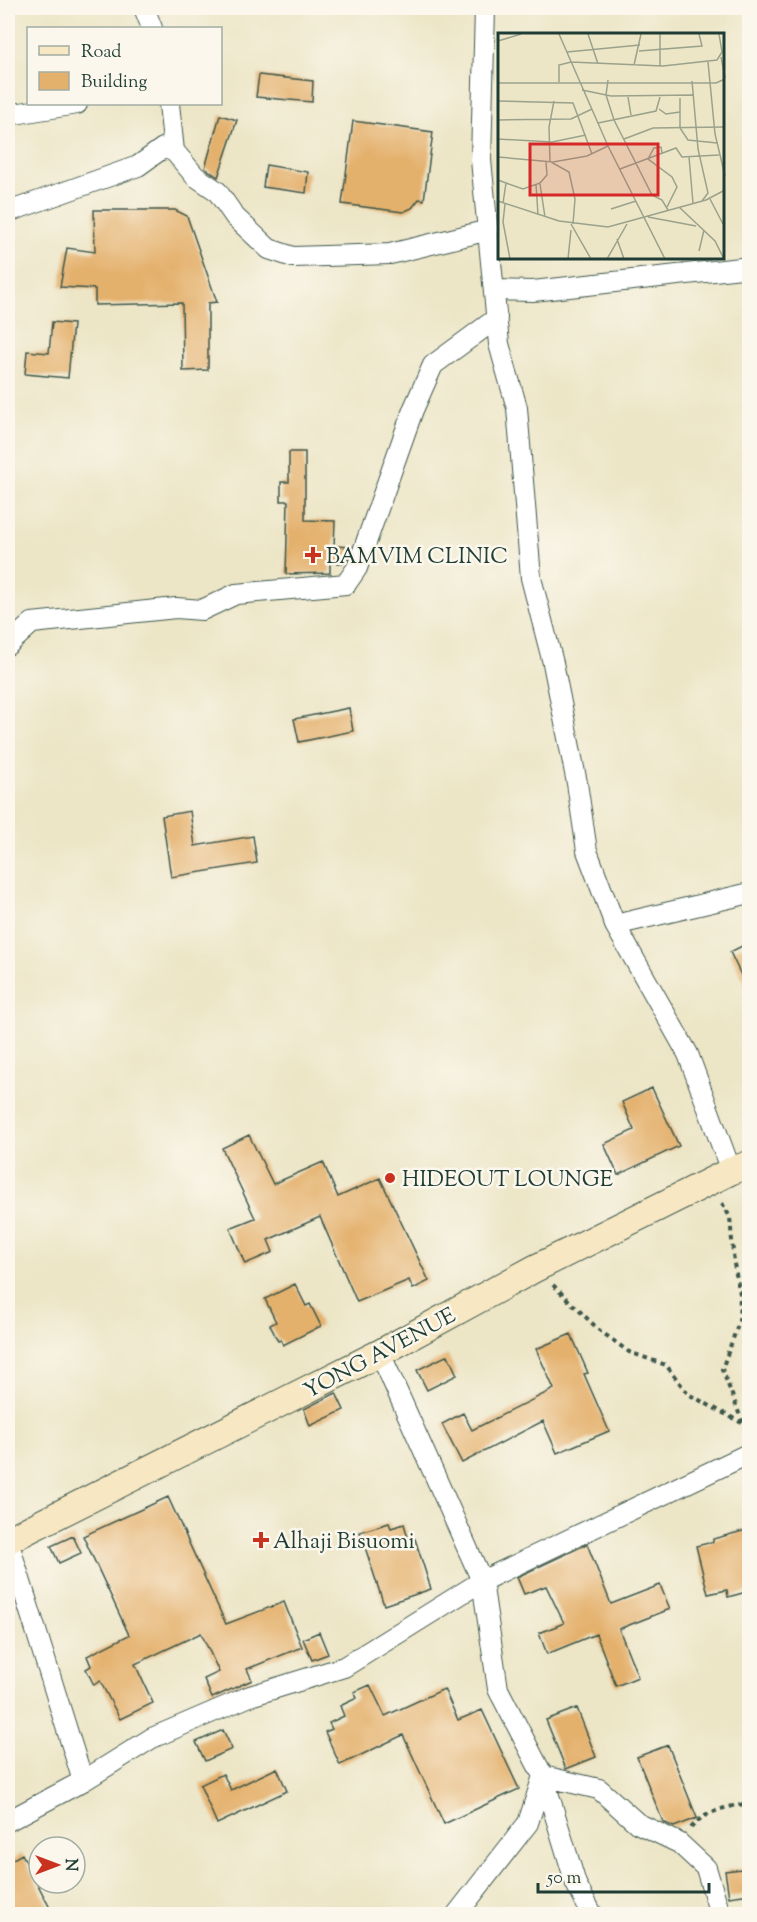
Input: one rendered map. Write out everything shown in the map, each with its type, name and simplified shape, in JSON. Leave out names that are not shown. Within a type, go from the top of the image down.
[{"type":"street","points":[[144,8],[152,27]]},
{"type":"street","points":[[485,8],[481,160],[499,344],[517,408],[531,578],[566,729],[587,851],[615,925],[688,1054],[730,1172]]},
{"type":"street","points":[[8,116],[71,105]]},
{"type":"street","points":[[169,105],[174,151],[195,176],[217,191],[252,235],[269,249],[293,257],[390,254],[489,231]]},
{"type":"street","points":[[8,212],[138,166],[163,148],[174,151]]},
{"type":"street","points":[[495,290],[532,291],[750,267]]},
{"type":"street","points":[[8,645],[32,622],[176,608],[202,610],[236,594],[346,584],[357,568],[413,410],[433,365],[497,318]]},
{"type":"street","points":[[615,925],[750,893]]},
{"type":"street","name":"YONG AVENUE","points":[[8,1541],[380,1353],[534,1269],[730,1172]]},
{"type":"street","points":[[380,1353],[482,1581],[498,1689],[543,1776],[576,1884],[592,1914]]},
{"type":"street","points":[[8,1821],[83,1781],[152,1738],[239,1700],[344,1667],[482,1581],[750,1453]]},
{"type":"street","points":[[8,1541],[83,1781]]},
{"type":"street","points":[[543,1776],[599,1789],[637,1823],[679,1843],[706,1868],[720,1914]]},
{"type":"street","points":[[457,1914],[528,1824],[543,1776]]},
{"type":"path","points":[[730,1172],[730,1217],[734,1264],[740,1294],[739,1322],[722,1369],[742,1424],[750,1436]]},
{"type":"path","points":[[534,1269],[598,1330],[629,1352],[666,1365],[688,1394],[742,1424]]},
{"type":"path","points":[[679,1843],[698,1821],[719,1808],[750,1803]]},
{"type":"building","points":[[259,75],[313,81],[312,102],[256,97]]},
{"type":"building","points":[[220,115],[237,120],[218,177],[205,168]]},
{"type":"building","points":[[353,121],[433,132],[424,200],[419,199],[412,208],[403,212],[342,204]]},
{"type":"building","points":[[266,165],[308,172],[306,193],[263,187]]},
{"type":"building","points":[[94,210],[175,210],[187,216],[217,302],[208,303],[208,370],[183,371],[182,303],[95,305],[95,289],[60,287],[67,248],[95,252]]},
{"type":"building","points":[[52,322],[73,324],[68,378],[25,374],[27,351],[49,353]]},
{"type":"building","name":"BAMVIM CLINIC","points":[[289,452],[305,452],[305,520],[335,521],[334,546],[352,547],[346,563],[330,563],[330,573],[286,574],[288,501],[281,501],[281,482],[289,482]]},
{"type":"building","points":[[349,708],[353,731],[299,742],[294,719]]},
{"type":"building","points":[[190,811],[195,846],[253,836],[257,863],[171,877],[162,816]]},
{"type":"building","points":[[750,942],[750,994],[730,952]]},
{"type":"building","points":[[652,1088],[679,1146],[618,1175],[604,1144],[634,1130],[622,1102]]},
{"type":"building","points":[[249,1135],[273,1184],[323,1162],[338,1197],[380,1178],[429,1281],[413,1289],[409,1280],[357,1302],[320,1217],[268,1240],[273,1252],[245,1264],[230,1228],[255,1218],[222,1148]]},
{"type":"building","points":[[295,1284],[306,1306],[310,1304],[321,1326],[283,1345],[281,1340],[278,1341],[270,1325],[276,1322],[265,1299]]},
{"type":"building","points":[[571,1334],[588,1373],[584,1374],[609,1431],[557,1453],[543,1421],[462,1463],[442,1424],[463,1413],[472,1430],[554,1389],[536,1349]]},
{"type":"building","points":[[448,1355],[457,1375],[427,1390],[417,1370]]},
{"type":"building","points":[[336,1393],[344,1410],[310,1426],[304,1409]]},
{"type":"building","points":[[168,1497],[226,1624],[284,1602],[302,1647],[247,1669],[252,1680],[212,1698],[204,1679],[219,1672],[201,1633],[135,1664],[153,1703],[120,1719],[100,1681],[94,1685],[86,1669],[91,1666],[87,1656],[129,1635],[83,1536]]},
{"type":"building","points":[[389,1523],[391,1528],[404,1524],[409,1541],[415,1539],[431,1589],[384,1605],[360,1532]]},
{"type":"building","points":[[750,1529],[750,1591],[728,1597],[727,1590],[708,1594],[696,1546]]},
{"type":"building","points":[[73,1536],[81,1553],[59,1563],[51,1546]]},
{"type":"building","points":[[587,1544],[611,1604],[660,1585],[670,1609],[619,1629],[638,1677],[616,1686],[596,1634],[547,1654],[539,1633],[564,1623],[546,1586],[524,1594],[517,1577]]},
{"type":"building","points":[[319,1632],[328,1654],[312,1660],[303,1639]]},
{"type":"building","points":[[370,1685],[385,1716],[444,1689],[458,1720],[482,1710],[519,1789],[444,1824],[403,1735],[340,1765],[325,1732],[332,1729],[329,1723],[344,1716],[340,1706],[357,1698],[354,1692]]},
{"type":"building","points":[[577,1708],[596,1757],[566,1769],[546,1720]]},
{"type":"building","points":[[223,1730],[232,1749],[205,1761],[196,1742]]},
{"type":"building","points":[[668,1745],[697,1818],[674,1827],[663,1822],[637,1757]]},
{"type":"building","points":[[277,1768],[287,1791],[217,1824],[200,1785],[223,1774],[231,1790]]},
{"type":"building","points":[[22,1854],[27,1864],[27,1895],[43,1895],[53,1914],[8,1914],[8,1862]]},
{"type":"building","points":[[750,1868],[750,1894],[729,1897],[725,1871]]},
{"type":"place","name":"BAMVIM CLINIC","points":[[313,555]]},
{"type":"place","name":"HIDEOUT LOUNGE","points":[[390,1178]]},
{"type":"place","name":"Alhaji Bisuomi","points":[[261,1540]]}]
